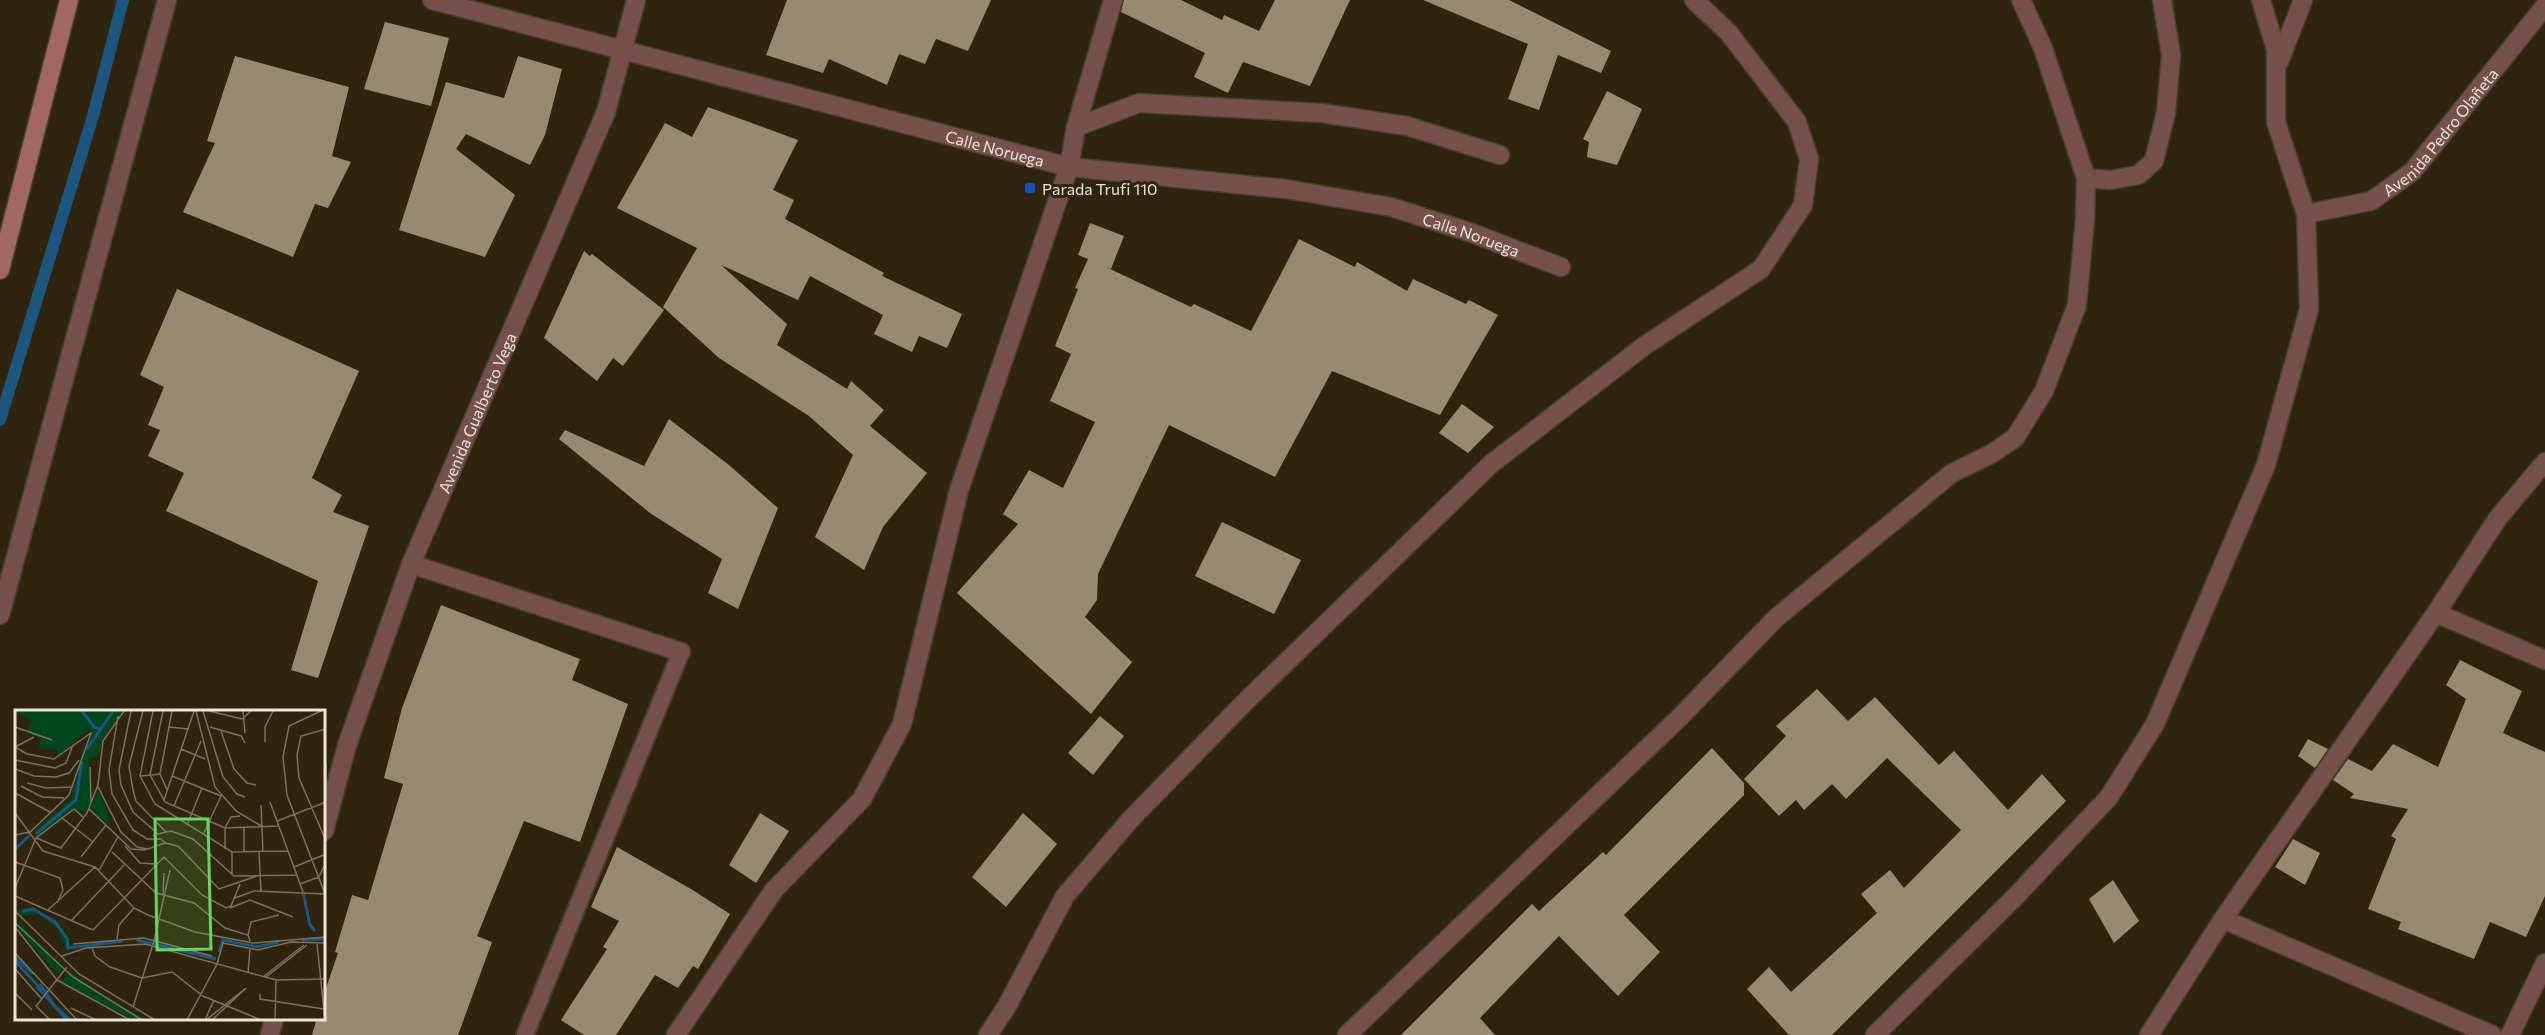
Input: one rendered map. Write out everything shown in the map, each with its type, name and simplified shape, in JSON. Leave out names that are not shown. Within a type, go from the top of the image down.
[{"type":"street","points":[[0,270],[69,0]]},
{"type":"street","points":[[0,615],[166,0]]},
{"type":"street","name":"Calle Noruega","points":[[432,0],[1069,167],[1286,189],[1391,207],[1472,233],[1561,267]]},
{"type":"street","name":"Avenida Gualberto Vega","points":[[326,824],[347,745],[411,564],[606,112],[636,0]]},
{"type":"street","points":[[676,1035],[774,890],[862,799],[902,724],[959,490],[1069,167],[1076,127],[1113,0]]},
{"type":"street","points":[[988,1035],[1007,1006],[1065,896],[1130,820],[1245,702],[1491,464],[1644,346],[1761,269],[1803,205],[1809,159],[1797,122],[1729,33],[1694,0]]},
{"type":"street","points":[[1347,1035],[1679,718],[1776,618],[1952,472],[1991,454],[2015,438],[2043,391],[2077,305],[2085,219],[2086,177],[2043,48],[2021,0]]},
{"type":"street","points":[[2086,177],[2110,180],[2138,175],[2154,161],[2166,113],[2171,55],[2162,0]]},
{"type":"street","points":[[1875,1035],[2015,897],[2109,797],[2156,724],[2266,465],[2308,309],[2306,214],[2276,122],[2276,50],[2261,0]]},
{"type":"street","points":[[2277,69],[2303,0]]},
{"type":"street","name":"Avenida Pedro Olañeta","points":[[2306,214],[2371,201],[2412,172],[2545,6]]},
{"type":"street","points":[[1076,127],[1139,103],[1322,113],[1407,126],[1500,155]]},
{"type":"street","points":[[2149,1035],[2223,919],[2436,613],[2498,518],[2545,462]]},
{"type":"street","points":[[411,564],[681,652]]},
{"type":"street","points":[[2436,613],[2545,660]]},
{"type":"street","points":[[2223,919],[2492,1035]]},
{"type":"street","points":[[2510,1035],[2545,963]]},
{"type":"street","points":[[270,1035],[274,1020]]},
{"type":"lane","points":[[525,1035],[681,652]]},
{"type":"building","points":[[787,0],[991,0],[968,51],[936,39],[925,64],[899,54],[887,85],[829,59],[823,73],[766,55]]},
{"type":"building","points":[[1124,0],[1181,0],[1222,20],[1224,15],[1259,31],[1275,0],[1350,0],[1310,86],[1243,62],[1228,93],[1194,77],[1205,53],[1121,12]]},
{"type":"building","points":[[1423,0],[1509,0],[1611,51],[1601,73],[1558,55],[1539,110],[1508,99],[1528,44]]},
{"type":"building","points":[[385,22],[449,38],[431,106],[364,89]]},
{"type":"building","points":[[235,56],[349,87],[332,156],[351,162],[328,208],[315,204],[293,257],[183,212],[215,143],[207,141]]},
{"type":"building","points":[[518,56],[562,69],[545,135],[530,165],[466,134],[456,149],[515,195],[485,257],[399,230],[446,82],[504,98]]},
{"type":"building","points":[[1607,91],[1642,109],[1617,165],[1587,157],[1589,142],[1583,139]]},
{"type":"building","points":[[708,107],[798,140],[773,190],[794,200],[785,219],[884,273],[882,276],[962,314],[947,348],[919,336],[912,352],[874,334],[883,315],[810,276],[798,300],[721,265],[787,324],[777,345],[847,389],[851,381],[884,410],[870,426],[927,473],[883,527],[864,570],[815,537],[853,455],[809,416],[719,358],[663,307],[697,248],[617,208],[665,123],[692,137]]},
{"type":"building","points":[[1090,223],[1124,236],[1111,269],[1108,268],[1191,307],[1194,304],[1251,331],[1299,239],[1355,267],[1357,262],[1407,291],[1413,279],[1466,304],[1469,300],[1498,315],[1440,415],[1332,371],[1275,477],[1169,425],[1098,574],[1097,600],[1085,617],[1132,662],[1091,714],[957,593],[1018,524],[1003,514],[1029,470],[1063,488],[1095,422],[1050,401],[1071,354],[1055,346],[1078,289],[1075,288],[1088,259],[1078,255]]},
{"type":"building","points":[[584,251],[590,256],[592,254],[664,310],[623,366],[613,358],[597,381],[544,338]]},
{"type":"building","points":[[177,289],[359,371],[312,478],[342,495],[333,512],[369,526],[318,678],[291,670],[318,581],[166,511],[184,473],[148,456],[160,430],[148,425],[164,387],[140,375]]},
{"type":"building","points":[[1462,404],[1494,427],[1468,453],[1439,433]]},
{"type":"building","points":[[669,419],[729,465],[778,508],[738,609],[708,593],[722,559],[650,513],[559,439],[565,430],[644,466]]},
{"type":"building","points":[[1222,522],[1301,560],[1274,614],[1195,576]]},
{"type":"building","points":[[441,605],[580,659],[572,680],[628,704],[580,842],[524,821],[477,936],[492,942],[458,1035],[312,1035],[316,1020],[326,1020],[326,988],[338,953],[335,952],[352,895],[368,900],[403,784],[384,778],[402,708]]},
{"type":"building","points":[[2460,660],[2522,691],[2503,733],[2545,752],[2545,896],[2526,937],[2490,922],[2474,959],[2398,929],[2401,922],[2368,909],[2396,839],[2391,836],[2408,809],[2350,798],[2354,794],[2333,780],[2348,759],[2372,771],[2393,744],[2438,767],[2466,699],[2446,685]]},
{"type":"building","points":[[1817,689],[1848,721],[1875,697],[1939,765],[1954,751],[2008,810],[2042,774],[2066,801],[1832,1035],[1789,1035],[1747,989],[1769,967],[1791,992],[1877,913],[1861,894],[1890,870],[1904,888],[1961,830],[1887,758],[1846,799],[1832,784],[1804,810],[1796,800],[1779,816],[1744,779],[1786,736],[1776,726]]},
{"type":"building","points":[[1100,716],[1124,736],[1093,775],[1068,753]]},
{"type":"building","points":[[2308,739],[2328,749],[2315,768],[2298,756]]},
{"type":"building","points":[[1712,748],[1744,783],[1744,795],[1624,915],[1660,952],[1618,996],[1559,936],[1480,1018],[1495,1035],[1401,1035],[1532,904],[1539,911],[1603,852],[1606,855]]},
{"type":"building","points":[[760,813],[789,831],[756,883],[729,865]]},
{"type":"building","points":[[1023,813],[1057,844],[1006,907],[972,877]]},
{"type":"building","points":[[2293,839],[2320,853],[2305,885],[2275,867]]},
{"type":"building","points":[[617,847],[730,914],[698,969],[693,966],[678,988],[655,975],[616,1035],[584,1035],[561,1020],[607,949],[603,947],[619,921],[591,907]]},
{"type":"building","points":[[2113,880],[2139,921],[2114,943],[2089,899]]},
{"type":"waterway","points":[[0,420],[93,116],[123,0]]},
{"type":"place","name":"Parada Trufi 110","points":[[1030,188]]}]
